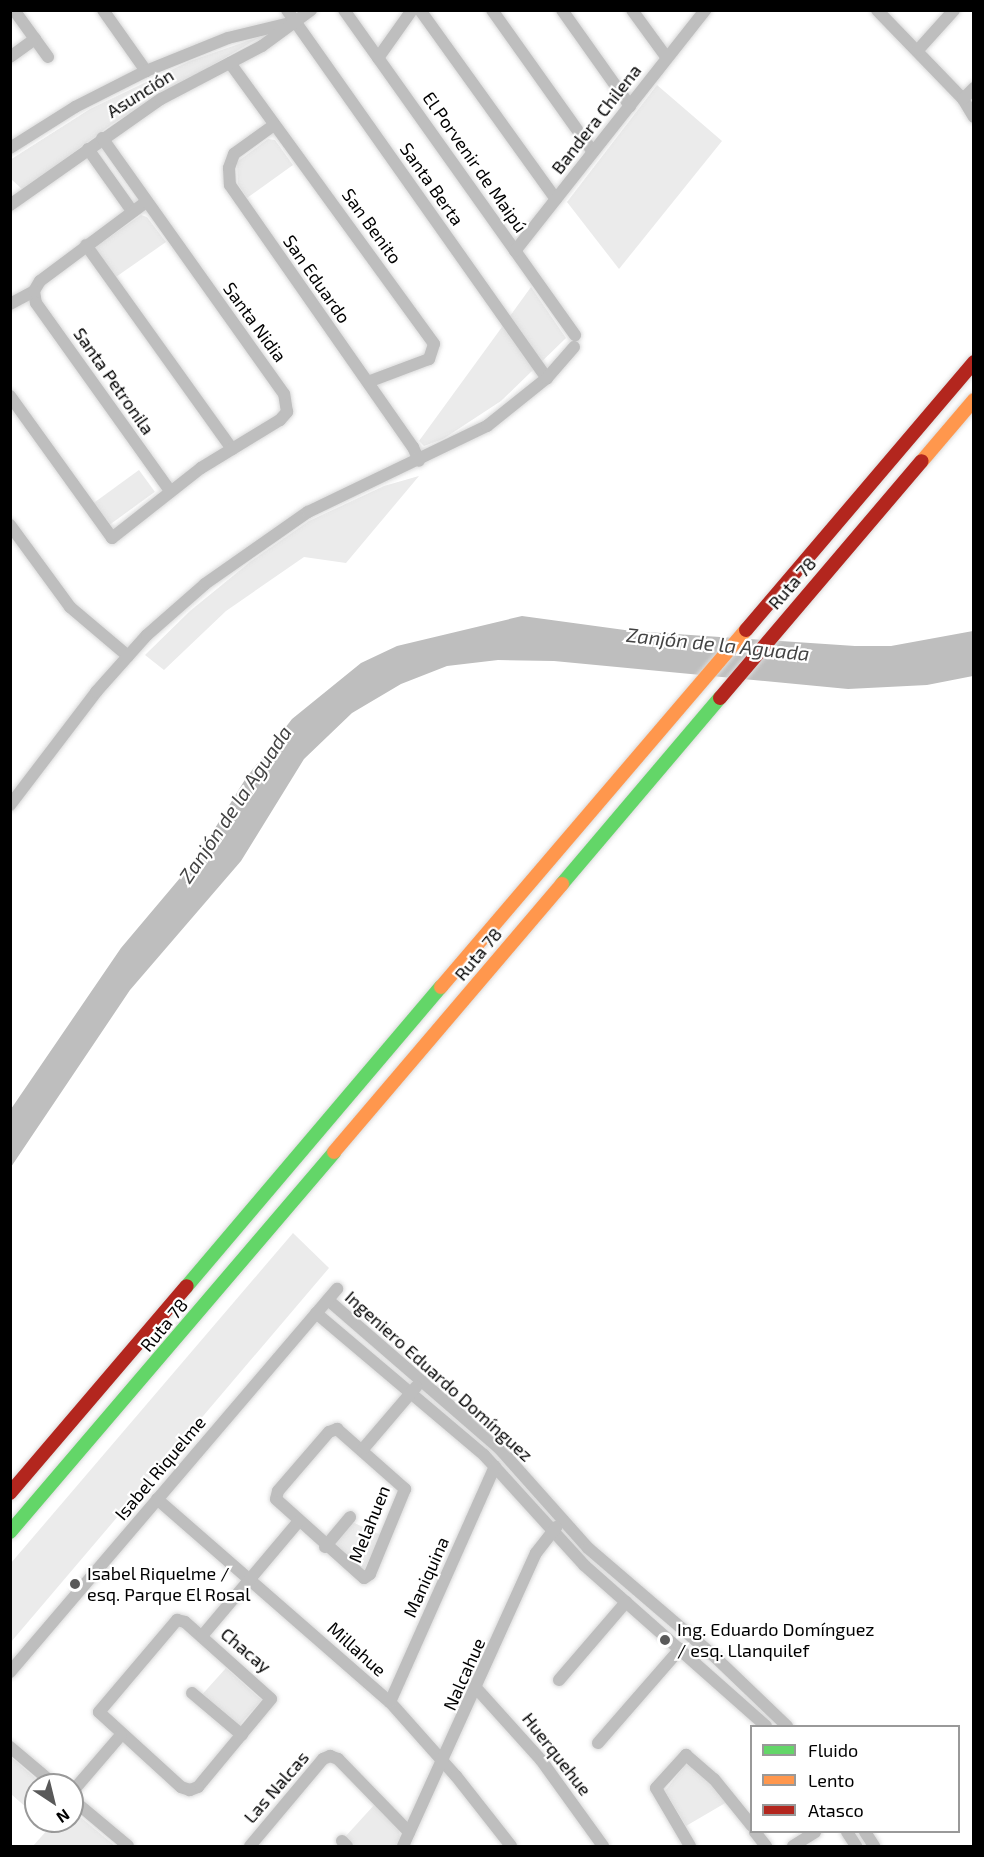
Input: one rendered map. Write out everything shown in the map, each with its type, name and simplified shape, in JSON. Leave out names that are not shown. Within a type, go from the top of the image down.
[{"type":"highway","name":"Ruta 78","points":[[10,1493],[974,362]]},
{"type":"highway","name":"Ruta 78","points":[[10,1532],[714,702],[974,400]]},
{"type":"street","points":[[14,10],[48,57]]},
{"type":"street","points":[[103,10],[147,71]]},
{"type":"street","name":"Santa Berta","points":[[287,10],[547,378]]},
{"type":"street","name":"Asunción","points":[[13,199],[162,99],[230,63],[311,10]]},
{"type":"street","name":"El Porvenir de Maipú","points":[[344,10],[515,250],[575,341],[547,378]]},
{"type":"street","points":[[378,58],[411,10]]},
{"type":"street","points":[[420,10],[556,199]]},
{"type":"street","points":[[492,10],[593,152]]},
{"type":"street","points":[[562,10],[630,106]]},
{"type":"street","points":[[633,10],[667,58]]},
{"type":"street","points":[[877,10],[918,50],[972,112]]},
{"type":"street","points":[[918,50],[954,10]]},
{"type":"street","name":"Bandera Chilena","points":[[515,250],[704,11]]},
{"type":"street","name":"Asunción","points":[[10,148],[75,107],[147,71],[228,38],[295,22]]},
{"type":"street","points":[[10,57],[35,39]]},
{"type":"street","name":"San Benito","points":[[230,63],[434,344],[429,358],[368,382]]},
{"type":"street","points":[[963,99],[974,88]]},
{"type":"street","name":"San Eduardo","points":[[274,124],[234,154],[229,168],[230,185],[368,382],[419,461]]},
{"type":"street","name":"Santa Nidia","points":[[10,396],[112,538],[170,491],[283,418],[288,409],[287,397],[102,138]]},
{"type":"street","points":[[88,148],[132,212]]},
{"type":"street","points":[[10,304],[34,291],[40,281],[146,202]]},
{"type":"street","points":[[86,245],[232,449]]},
{"type":"street","name":"Santa Petronila","points":[[34,291],[36,303],[170,491]]},
{"type":"street","points":[[10,805],[128,656],[205,584],[258,543],[348,491],[419,461],[487,426],[547,378]]},
{"type":"street","points":[[10,525],[64,600],[128,656]]},
{"type":"street","name":"Isabel Riquelme","points":[[10,1672],[337,1289]]},
{"type":"street","name":"Ingeniero Eduardo Domínguez","points":[[328,1300],[508,1457],[562,1521],[592,1552],[715,1657],[786,1725]]},
{"type":"street","name":"Ingeniero Eduardo Domínguez","points":[[316,1313],[495,1466],[551,1531],[626,1602],[765,1725]]},
{"type":"street","points":[[363,1449],[421,1381]]},
{"type":"street","name":"Melahuen","points":[[340,1430],[363,1449],[403,1485],[405,1494],[366,1577],[360,1577],[277,1504],[276,1494],[329,1432],[340,1430]]},
{"type":"street","name":"Maniquina","points":[[390,1702],[495,1466]]},
{"type":"street","name":"Millahue","points":[[157,1499],[390,1702],[444,1762],[511,1846]]},
{"type":"street","points":[[325,1546],[350,1516]]},
{"type":"street","name":"Nalcahue","points":[[403,1846],[444,1762],[536,1553],[551,1531],[562,1521]]},
{"type":"street","points":[[202,1636],[298,1522]]},
{"type":"street","points":[[559,1680],[626,1602]]},
{"type":"street","name":"Chacay","points":[[174,1622],[185,1622],[270,1696],[242,1735],[198,1787],[190,1790],[182,1787],[100,1717],[100,1707],[174,1622]]},
{"type":"street","points":[[598,1743],[680,1649]]},
{"type":"street","name":"Huerquehue","points":[[477,1689],[496,1706],[541,1760],[603,1846]]},
{"type":"street","points":[[192,1693],[242,1735]]},
{"type":"street","points":[[84,1778],[121,1735]]},
{"type":"street","points":[[10,1747],[41,1773]]},
{"type":"street","points":[[690,1846],[656,1788],[681,1758],[688,1755],[750,1824]]},
{"type":"street","name":"Las Nalcas","points":[[250,1846],[322,1759],[330,1756],[409,1832]]},
{"type":"street","points":[[84,1809],[128,1846]]},
{"type":"street","points":[[756,1833],[766,1846]]},
{"type":"street","points":[[792,1846],[813,1833]]},
{"type":"street","points":[[848,1833],[856,1846]]},
{"type":"street","points":[[866,1833],[874,1846]]},
{"type":"shaded area","points":[[262,36],[112,124],[23,190],[11,179],[10,160],[90,109],[190,61]]},
{"type":"shaded area","points":[[657,85],[722,141],[619,269],[567,202]]},
{"type":"shaded area","points":[[268,139],[275,140],[293,165],[247,198],[238,184],[237,162]]},
{"type":"shaded area","points":[[141,215],[147,217],[166,242],[113,279],[95,250],[97,246]]},
{"type":"shaded area","points":[[531,287],[566,338],[501,401],[443,439],[424,446],[419,441]]},
{"type":"shaded area","points":[[139,470],[155,492],[110,525],[94,503]]},
{"type":"shaded area","points":[[419,476],[346,563],[304,557],[226,611],[164,670],[145,655],[190,611],[250,562],[309,521],[384,486]]},
{"type":"shaded area","points":[[293,1233],[329,1268],[11,1642],[11,1563]]},
{"type":"shaded area","points":[[352,1522],[381,1535],[364,1570],[332,1546]]},
{"type":"shaded area","points":[[226,1668],[262,1700],[238,1726],[203,1694]]},
{"type":"shaded area","points":[[11,1757],[29,1773],[24,1773],[24,1805],[11,1794]]},
{"type":"shaded area","points":[[694,1764],[727,1802],[686,1826],[665,1791],[685,1765]]},
{"type":"shaded area","points":[[375,1804],[399,1829],[400,1838],[396,1846],[353,1846],[345,1837]]},
{"type":"shaded area","points":[[84,1820],[115,1846],[33,1846],[45,1833],[84,1833]]},
{"type":"water","name":"Zanjón de la Aguada","points":[[522,616],[632,631],[855,646],[891,646],[973,631],[973,676],[927,685],[848,689],[554,661],[498,660],[447,666],[401,684],[352,713],[304,759],[241,861],[130,990],[11,1167],[11,1109],[121,948],[196,859],[246,778],[292,719],[361,663],[397,646]]},
{"type":"traffic: fast","points":[[562,884],[720,698]]},
{"type":"traffic: fast","points":[[187,1286],[441,987]]},
{"type":"traffic: fast","points":[[10,1532],[334,1152]]},
{"type":"traffic: slow","points":[[922,461],[974,400]]},
{"type":"traffic: slow","points":[[441,987],[746,630]]},
{"type":"traffic: slow","points":[[334,1152],[562,884]]},
{"type":"traffic: jam","points":[[746,630],[974,362]]},
{"type":"traffic: jam","points":[[720,698],[922,461]]},
{"type":"traffic: jam","points":[[10,1493],[187,1286]]},
{"type":"place","name":"Isabel Riquelme / esq. Parque El Rosal","points":[[75,1584]]},
{"type":"place","name":"Ing. Eduardo Domínguez / esq. Llanquilef","points":[[665,1640]]}]
